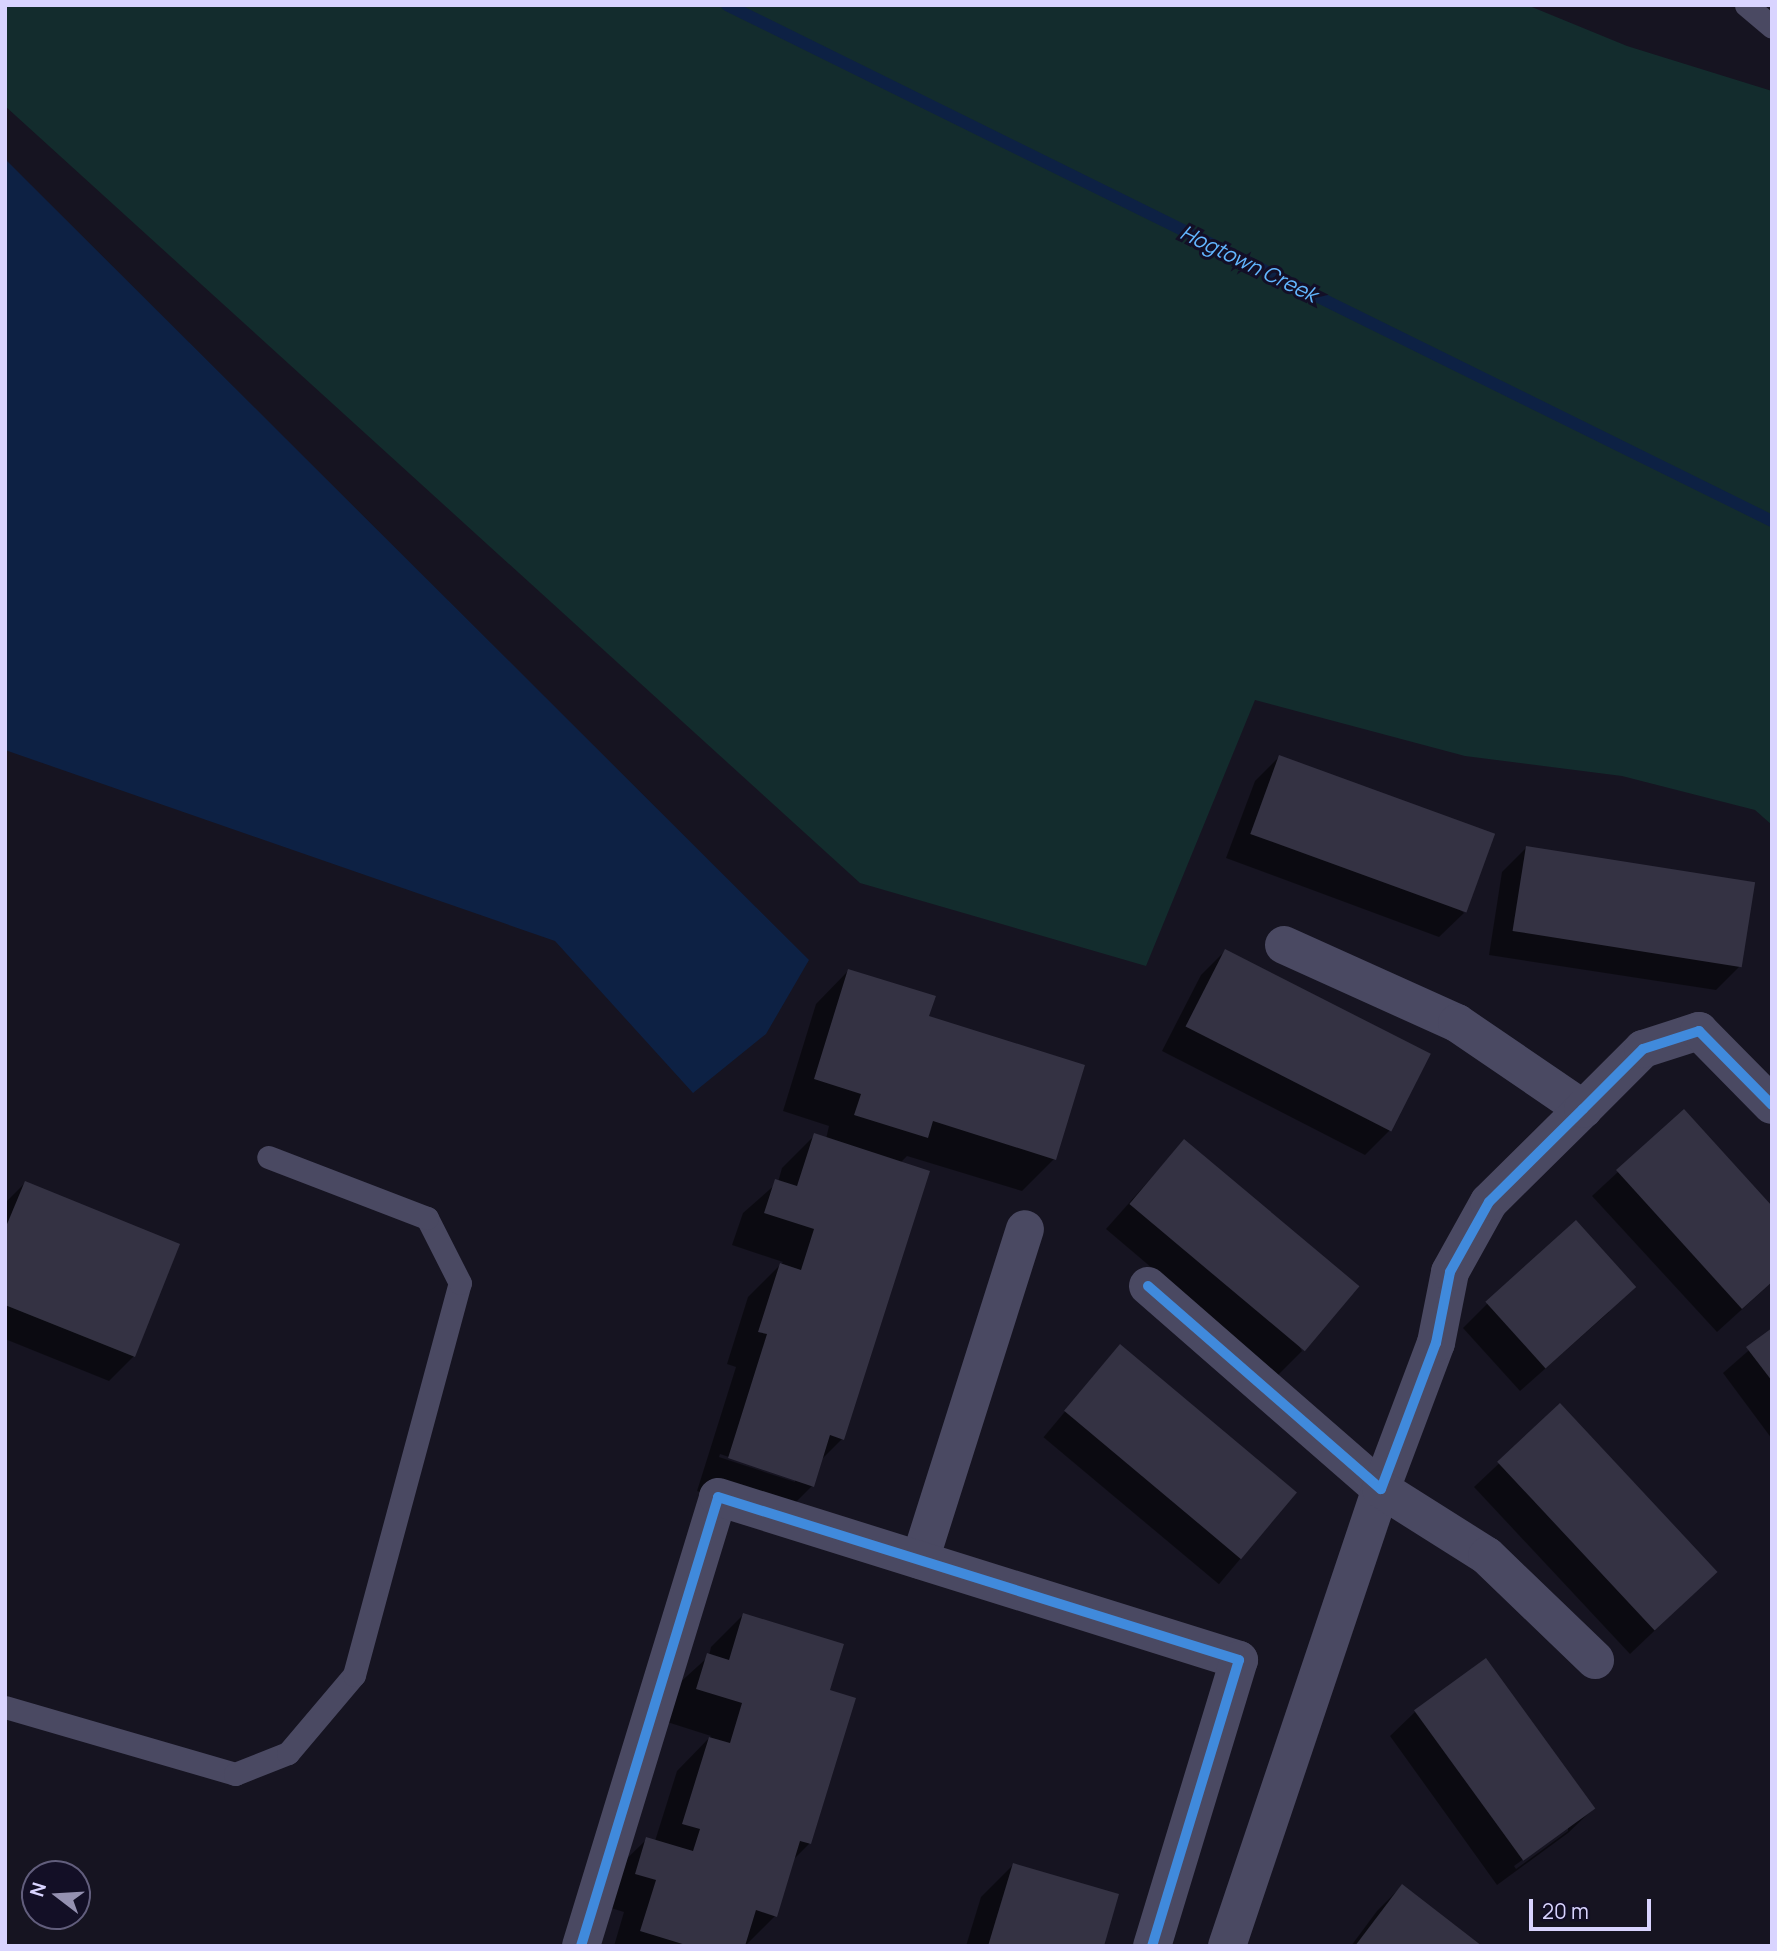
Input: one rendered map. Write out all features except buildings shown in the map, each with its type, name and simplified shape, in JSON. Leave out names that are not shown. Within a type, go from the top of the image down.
[{"type":"street","points":[[1284,945],[1457,1023],[1583,1109]]},
{"type":"street","points":[[1227,1946],[1381,1489],[1436,1343],[1450,1272],[1489,1202],[1643,1049],[1699,1031],[1772,1105]]},
{"type":"street","points":[[920,1560],[1025,1229]]},
{"type":"street","points":[[1148,1286],[1381,1489],[1487,1556],[1595,1660]]},
{"type":"street","points":[[580,1946],[718,1497],[1240,1660],[1152,1946]]},
{"type":"lane","points":[[1746,5],[1772,27]]},
{"type":"lane","points":[[5,1707],[235,1774],[288,1753],[354,1675],[460,1283],[427,1218],[268,1157]]},
{"type":"green space","points":[[5,5],[1527,5],[1627,46],[1772,91],[1772,825],[1755,810],[1622,776],[1465,756],[1255,700],[1146,966],[860,883],[5,106]]},
{"type":"water","points":[[5,159],[809,960],[766,1034],[693,1093],[555,941],[5,750]]},
{"type":"waterway","name":"Hogtown Creek","points":[[727,5],[1772,521]]},
{"type":"cycle path","points":[[1148,1286],[1381,1489],[1436,1343],[1450,1272],[1489,1202],[1643,1049],[1699,1031],[1772,1105]]},
{"type":"cycle path","points":[[581,1946],[718,1497],[1239,1660],[1152,1946]]}]
